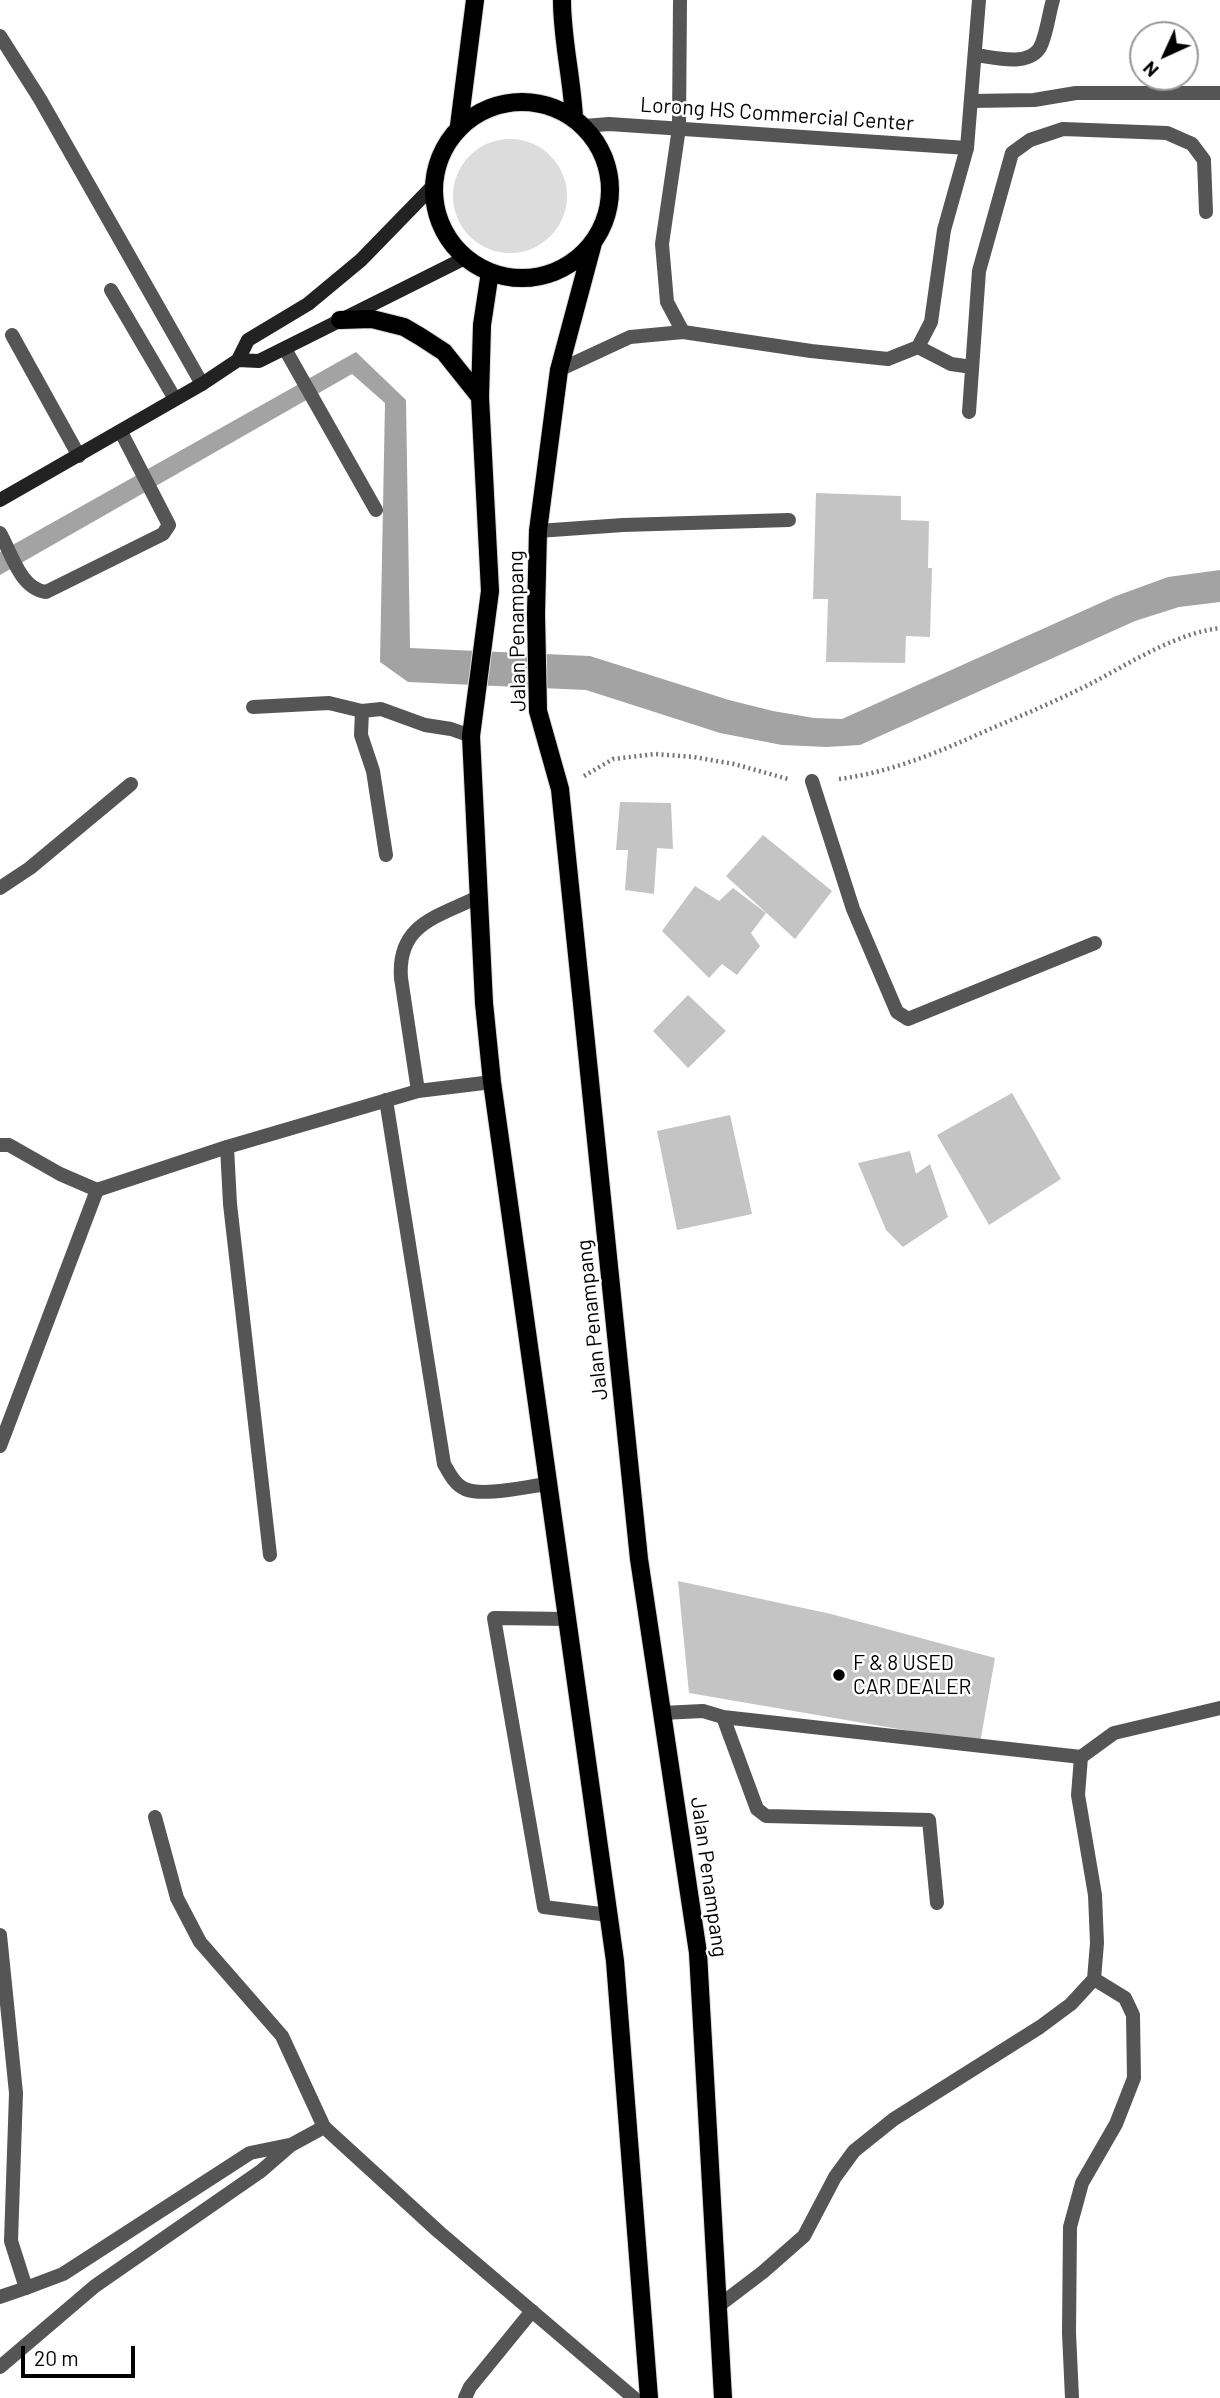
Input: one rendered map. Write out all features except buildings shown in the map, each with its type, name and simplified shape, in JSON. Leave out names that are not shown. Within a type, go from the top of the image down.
[{"type":"main road","points":[[459,126],[475,0]]},
{"type":"main road","points":[[562,0],[562,23],[579,122]]},
{"type":"main road","points":[[514,101],[536,102],[555,107],[579,122],[597,142],[611,183],[610,204],[593,243],[572,263],[547,275],[527,278],[490,272],[465,258],[451,243],[441,225],[433,186],[436,164],[459,126],[475,113],[514,101]]},
{"type":"main road","points":[[0,500],[121,432],[202,384],[238,359],[248,340],[308,304],[350,269],[433,186]]},
{"type":"main road","name":"Jalan Penampang","points":[[593,243],[559,370],[538,531],[538,711],[560,789],[639,1559],[698,1953],[723,2398]]},
{"type":"main road","points":[[238,359],[259,361],[465,258]]},
{"type":"main road","name":"Jalan Penampang","points":[[490,272],[482,326],[480,397],[490,591],[471,736],[478,897],[492,1082],[615,1961],[649,2398]]},
{"type":"main road","points":[[340,320],[372,319],[404,327],[444,352],[480,397]]},
{"type":"street","points":[[680,0],[678,128],[662,244],[667,302],[683,332]]},
{"type":"street","points":[[559,370],[630,337],[683,332],[811,351],[888,359],[918,347],[931,322],[944,230],[967,148],[979,0]]},
{"type":"street","points":[[975,55],[1016,59],[1030,56],[1040,48],[1053,0]]},
{"type":"street","points":[[0,36],[40,99],[202,384]]},
{"type":"street","points":[[971,101],[1034,100],[1076,93],[1220,93]]},
{"type":"street","name":"Lorong HS Commercial Center","points":[[579,122],[967,148]]},
{"type":"street","points":[[969,412],[979,271],[1012,153],[1030,140],[1062,128],[1167,134],[1192,144],[1204,160],[1206,212]]},
{"type":"street","points":[[111,290],[175,399]]},
{"type":"street","points":[[12,335],[79,456]]},
{"type":"street","points":[[918,347],[951,364],[972,367]]},
{"type":"street","points":[[285,349],[376,510]]},
{"type":"street","points":[[3,538],[22,576],[39,591],[46,592],[163,534],[169,525],[121,432]]},
{"type":"street","points":[[538,531],[623,525],[789,520]]},
{"type":"street","points":[[253,707],[329,703],[362,711],[381,709],[425,725],[451,729],[471,736]]},
{"type":"street","points":[[362,711],[361,735],[373,771],[386,855]]},
{"type":"street","points":[[812,781],[853,909],[897,1012],[908,1019],[1096,943]]},
{"type":"street","points":[[0,888],[30,868],[131,784]]},
{"type":"street","points":[[418,1091],[401,978],[400,962],[404,944],[419,925],[478,897]]},
{"type":"street","points":[[0,1145],[9,1145],[60,1174],[97,1190],[227,1147],[418,1091],[492,1082]]},
{"type":"street","points":[[386,1100],[444,1464],[463,1489],[476,1492],[548,1484]]},
{"type":"street","points":[[227,1147],[230,1204],[270,1555]]},
{"type":"street","points":[[0,1446],[97,1190]]},
{"type":"street","points":[[568,1619],[494,1618],[544,1907],[609,1915]]},
{"type":"street","points":[[662,1713],[703,1711],[723,1717],[1081,1757],[1114,1733],[1220,1708]]},
{"type":"street","points":[[723,1717],[757,1809],[766,1816],[929,1820],[937,1903]]},
{"type":"street","points":[[717,2307],[764,2272],[804,2236],[835,2177],[854,2151],[894,2119],[1040,2027],[1071,2004],[1094,1979],[1097,1943],[1095,1895],[1078,1795],[1081,1757]]},
{"type":"street","points":[[155,1817],[177,1898],[200,1942],[282,2036],[324,2127],[439,2232],[634,2398]]},
{"type":"street","points":[[0,1935],[16,2093],[11,2241],[26,2288]]},
{"type":"street","points":[[1072,2398],[1069,2333],[1070,2227],[1082,2183],[1116,2124],[1133,2078],[1133,2015],[1125,1998],[1094,1979]]},
{"type":"street","points":[[0,2367],[95,2286],[261,2171],[290,2145],[324,2127]]},
{"type":"street","points":[[0,2297],[63,2274],[250,2153],[290,2145]]},
{"type":"street","points":[[465,2398],[470,2387],[531,2311]]},
{"type":"path","points":[[560,789],[613,759],[655,754],[734,764],[784,779],[812,781],[887,771],[941,751],[1064,697],[1153,650],[1220,628]]},
{"type":"shaded area","points":[[510,139],[532,144],[550,156],[562,174],[567,196],[562,218],[550,236],[532,248],[510,253],[488,248],[470,236],[458,218],[453,196],[458,174],[470,156],[488,144]]},
{"type":"shaded area","points":[[356,352],[406,400],[410,648],[590,656],[729,700],[773,711],[814,718],[842,719],[1116,596],[1168,577],[1220,570],[1220,602],[1179,607],[1135,621],[860,745],[782,745],[720,733],[586,690],[408,682],[380,662],[385,403],[352,374],[0,575],[0,552]]},
{"type":"place","name":"F & 8 USED CAR DEALER","points":[[839,1675]]}]
